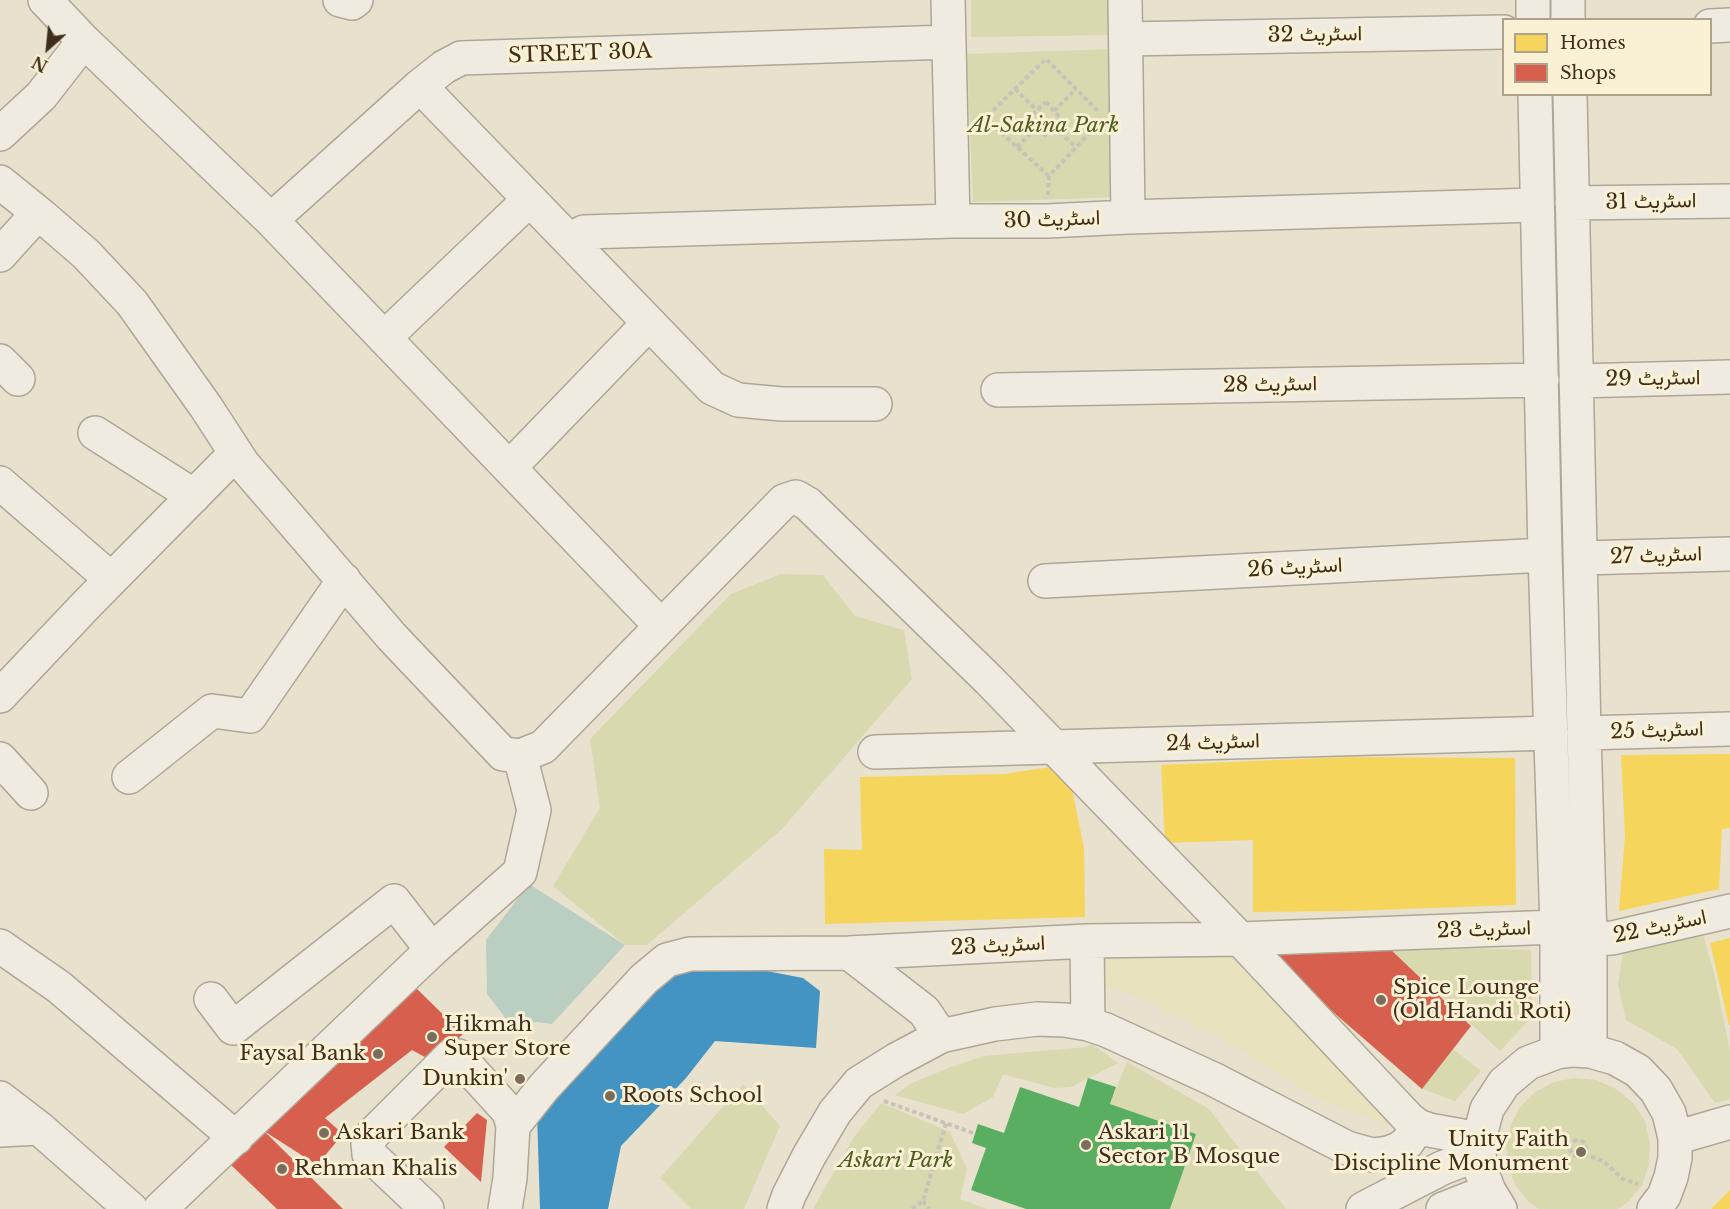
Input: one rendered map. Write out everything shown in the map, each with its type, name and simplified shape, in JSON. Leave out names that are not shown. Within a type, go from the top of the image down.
[{"type":"street","points":[[45,0],[84,41],[271,220],[661,626]]},
{"type":"street","points":[[340,0],[352,3],[356,0]]},
{"type":"street","points":[[948,0],[952,221]]},
{"type":"street","points":[[1125,0],[1128,217]]},
{"type":"street","points":[[1533,0],[1533,18]]},
{"type":"street","points":[[1568,0],[1568,18]]},
{"type":"street","points":[[1712,26],[1730,26]]},
{"type":"street","name":"اسٹریٹ 32","points":[[1126,39],[1502,32]]},
{"type":"street","points":[[0,134],[41,96],[84,41]]},
{"type":"street","name":"STREET 30A","points":[[271,220],[420,86],[444,67],[461,58],[950,42]]},
{"type":"street","points":[[420,86],[712,388],[738,400],[782,404],[875,404]]},
{"type":"street","points":[[1534,96],[1557,927],[1557,1052]]},
{"type":"street","points":[[1570,96],[1590,939],[1590,1051]]},
{"type":"street","points":[[0,182],[86,254],[132,303],[236,453],[392,637],[503,753],[520,756],[543,747],[784,501],[796,496],[808,504],[980,672],[1240,939],[1409,1119],[1418,1126],[1479,1146]]},
{"type":"street","points":[[384,338],[529,200]]},
{"type":"street","name":"اسٹریٹ 31","points":[[1572,203],[1730,201]]},
{"type":"street","name":"اسٹریٹ 30","points":[[570,240],[584,232],[1536,206]]},
{"type":"street","points":[[0,255],[38,213]]},
{"type":"street","points":[[1539,258],[1574,258]]},
{"type":"street","points":[[508,468],[648,324]]},
{"type":"street","name":"اسٹریٹ 29","points":[[1576,381],[1730,377]]},
{"type":"street","name":"اسٹریٹ 28","points":[[998,390],[1542,380]]},
{"type":"street","points":[[95,433],[194,496]]},
{"type":"street","points":[[0,696],[111,579],[236,453]]},
{"type":"street","points":[[0,483],[111,579]]},
{"type":"street","name":"اسٹریٹ 27","points":[[1581,558],[1730,554]]},
{"type":"street","name":"اسٹریٹ 26","points":[[1045,581],[1545,555]]},
{"type":"street","points":[[129,777],[212,711],[250,716],[344,580]]},
{"type":"street","name":"اسٹریٹ 25","points":[[1584,733],[1730,729]]},
{"type":"street","name":"اسٹریٹ 24","points":[[875,752],[1551,733]]},
{"type":"street","points":[[160,1209],[432,950],[520,872],[534,810],[520,756]]},
{"type":"street","points":[[0,759],[31,794]]},
{"type":"street","points":[[211,999],[233,1028],[394,901],[432,950]]},
{"type":"street","name":"اسٹریٹ 22","points":[[1590,939],[1612,938],[1730,911]]},
{"type":"street","name":"اسٹریٹ 23","points":[[513,1126],[574,1054],[644,979],[667,960],[690,954],[849,952],[1087,941],[1240,939],[1557,927]]},
{"type":"street","points":[[1087,941],[1088,1024]]},
{"type":"street","points":[[0,946],[59,987],[236,1138]]},
{"type":"street","points":[[849,952],[924,1011],[941,1036]]},
{"type":"street","points":[[784,1209],[809,1156],[835,1112],[859,1083],[941,1036],[995,1024],[1037,1019],[1088,1024],[1116,1034],[1214,1079],[1347,1148],[1372,1155],[1399,1149],[1407,1143],[1418,1126]]},
{"type":"street","points":[[1443,1209],[1495,1200],[1482,1173],[1479,1146],[1487,1109],[1504,1083],[1528,1063],[1557,1052],[1573,1050],[1590,1051],[1615,1058],[1638,1071],[1656,1090],[1669,1113],[1675,1138],[1675,1158],[1671,1178],[1664,1196],[1648,1197]]},
{"type":"street","points":[[427,1209],[369,1154],[368,1143],[372,1135],[451,1056],[458,1056],[509,1112],[513,1126],[510,1178],[505,1209]]},
{"type":"street","points":[[0,1098],[39,1128],[131,1209]]},
{"type":"street","points":[[1675,1138],[1730,1122]]},
{"type":"street","points":[[0,1130],[39,1128]]},
{"type":"street","points":[[1363,1209],[1479,1146]]},
{"type":"path","points":[[1046,60],[1104,118],[1049,176],[985,118],[1015,89],[1046,60]]},
{"type":"path","points":[[1015,89],[1037,110]]},
{"type":"path","points":[[1054,111],[1076,89]]},
{"type":"path","points":[[1046,102],[1054,111],[1062,120],[1046,135],[1029,118],[1046,102]]},
{"type":"path","points":[[1017,147],[1037,127]]},
{"type":"path","points":[[1054,127],[1076,147]]},
{"type":"path","points":[[884,1101],[973,1133]]},
{"type":"path","points":[[912,1209],[923,1201],[946,1123]]},
{"type":"path","points":[[1584,1154],[1587,1147],[1585,1143],[1581,1140],[1571,1144],[1570,1150],[1574,1155],[1578,1157],[1584,1154],[1603,1161],[1648,1197]]},
{"type":"path","points":[[923,1201],[929,1209]]},
{"type":"shaded area","points":[[529,884],[625,945],[552,1024],[538,1022],[510,1024],[487,994],[486,940]]},
{"type":"shaded area","points":[[1232,945],[1390,1125],[1319,1099],[1224,1040],[1136,996],[1104,986],[1096,952]]},
{"type":"green space","points":[[971,0],[1115,0],[1115,35],[971,37]]},
{"type":"green space","name":"Al-Sakina Park","points":[[1115,49],[1121,197],[973,202],[967,54]]},
{"type":"green space","points":[[781,574],[823,575],[855,616],[904,630],[912,679],[782,829],[647,945],[625,945],[553,886],[600,808],[590,739],[731,594]]},
{"type":"green space","points":[[1702,931],[1714,973],[1730,1051],[1730,1099],[1715,1103],[1677,1049],[1626,1020],[1618,985],[1623,952]]},
{"type":"green space","points":[[1387,946],[1531,950],[1532,1017],[1500,1051]]},
{"type":"green space","points":[[1092,1044],[1118,1063],[1071,1087],[1054,1088],[1003,1074],[993,1097],[963,1114],[895,1095],[912,1083],[984,1056],[1086,1047]]},
{"type":"green space","points":[[1453,1049],[1481,1071],[1455,1101],[1422,1089]]},
{"type":"green space","points":[[1127,1062],[1209,1109],[1286,1209],[1170,1209],[1196,1134],[1110,1104]]},
{"type":"green space","points":[[1574,1078],[1596,1080],[1616,1089],[1633,1103],[1645,1121],[1650,1143],[1649,1164],[1642,1185],[1628,1202],[1618,1209],[1539,1209],[1530,1203],[1516,1186],[1508,1166],[1506,1146],[1511,1125],[1520,1107],[1535,1092],[1554,1082]]},
{"type":"green space","points":[[743,1084],[780,1126],[744,1209],[691,1209],[660,1178]]},
{"type":"green space","name":"Askari Park","points":[[881,1103],[950,1132],[967,1169],[960,1199],[987,1209],[813,1209],[854,1137]]},
{"type":"building: Homes","points":[[1730,754],[1730,828],[1722,829],[1719,889],[1619,911],[1625,835],[1621,755]]},
{"type":"building: Homes","points":[[1349,757],[1515,758],[1516,905],[1253,912],[1253,840],[1165,843],[1161,765]]},
{"type":"building: Homes","points":[[1051,767],[1070,779],[1084,848],[1085,917],[825,924],[824,849],[862,850],[860,777],[1004,774]]},
{"type":"building: Homes","points":[[1730,938],[1730,1025],[1729,1025],[1710,943]]},
{"type":"building: Homes","points":[[1730,1190],[1730,1209],[1711,1209]]},
{"type":"building: Shops","name":"Spice Lounge (Old Handi Roti)","points":[[1387,946],[1471,1026],[1422,1089],[1289,974],[1267,952]]},
{"type":"building: Shops","points":[[416,988],[463,1034],[434,1062],[412,1050],[325,1118],[343,1134],[317,1165],[264,1131]]},
{"type":"building: Shops","points":[[477,1113],[487,1120],[481,1182],[444,1147]]},
{"type":"building: Shops","points":[[264,1131],[343,1209],[277,1209],[230,1164]]},
{"type":"building: Schools","name":"Roots School","points":[[746,967],[803,978],[820,991],[816,1048],[715,1041],[686,1078],[621,1146],[608,1209],[540,1209],[537,1114],[662,970]]},
{"type":"building: Public","name":"Askari 11 Sector B Mosque","points":[[1088,1078],[1116,1087],[1110,1104],[1196,1134],[1170,1209],[1026,1209],[971,1190],[986,1148],[972,1143],[978,1124],[1004,1133],[1020,1087],[1079,1107]]},
{"type":"place","name":"Spice Lounge (Old Handi Roti)","points":[[1381,1000]]},
{"type":"place","name":"Hikmah Super Store","points":[[432,1037]]},
{"type":"place","name":"Faysal Bank","points":[[378,1054]]},
{"type":"place","name":"Dunkin'","points":[[520,1079]]},
{"type":"place","name":"Roots School","points":[[610,1096]]},
{"type":"place","name":"Askari Bank","points":[[324,1133]]},
{"type":"place","name":"Askari 11 Sector B Mosque","points":[[1086,1145]]},
{"type":"place","name":"Unity Faith Discipline Monument","points":[[1581,1152]]},
{"type":"place","name":"Rehman Khalis","points":[[282,1169]]}]
